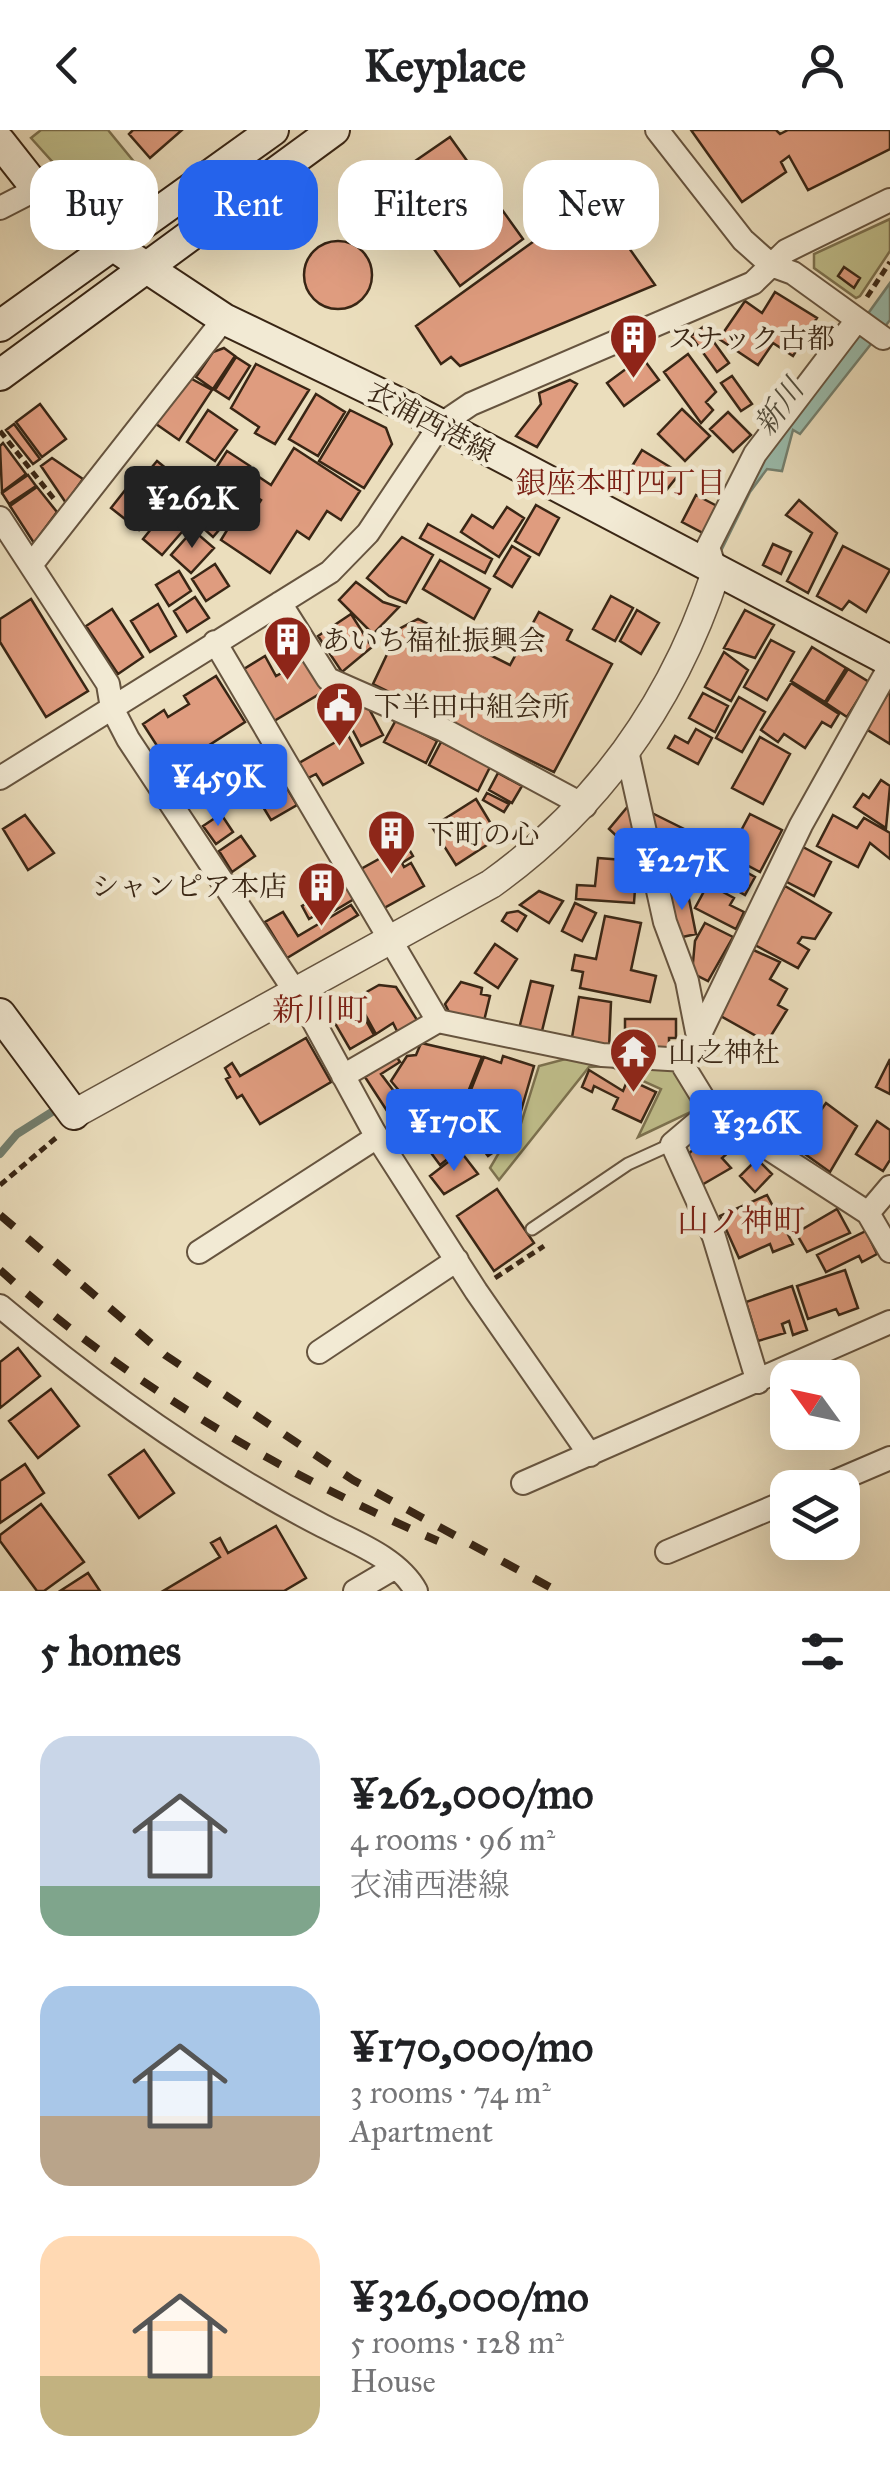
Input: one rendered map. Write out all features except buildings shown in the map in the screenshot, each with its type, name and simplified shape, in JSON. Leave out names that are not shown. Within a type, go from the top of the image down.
[{"type":"main road","points":[[158,211],[272,130]]},
{"type":"main road","points":[[0,374],[334,130]]},
{"type":"main road","name":"衣浦西港線","points":[[0,142],[30,179]]},
{"type":"main road","points":[[0,326],[103,250]]},
{"type":"main road","name":"衣浦西港線","points":[[122,250],[224,319],[440,425],[890,664]]},
{"type":"main road","points":[[0,1014],[74,1114]]},
{"type":"street","points":[[657,130],[703,194],[771,265],[793,273],[886,341]]},
{"type":"street","points":[[0,208],[30,192]]},
{"type":"street","points":[[0,778],[330,572],[368,533],[440,425],[471,404],[753,283],[786,250],[890,200]]},
{"type":"street","points":[[32,565],[224,319]]},
{"type":"street","points":[[74,1114],[491,884],[531,856],[585,806],[627,751],[699,623],[716,572],[708,547],[738,484],[858,320]]},
{"type":"street","points":[[0,518],[108,684],[112,708],[296,992],[377,1137],[476,1291],[590,1455]]},
{"type":"street","points":[[280,603],[328,679],[444,730],[585,806]]},
{"type":"street","points":[[215,642],[438,1022]]},
{"type":"street","points":[[890,664],[801,824],[684,1067],[710,1111],[868,1213],[890,1251]]},
{"type":"street","points":[[627,751],[665,922],[687,981],[698,1032]]},
{"type":"street","points":[[343,1076],[438,1022],[602,1056],[685,1060]]},
{"type":"street","points":[[710,1111],[672,1144],[714,1237],[758,1382]]},
{"type":"street","points":[[200,1252],[377,1137]]},
{"type":"street","points":[[868,1213],[890,1187]]},
{"type":"street","points":[[319,1352],[456,1260]]},
{"type":"street","points":[[0,1306],[156,1430],[394,1568],[416,1591]]},
{"type":"street","points":[[523,1483],[890,1322]]},
{"type":"street","points":[[860,1471],[890,1458]]},
{"type":"street","points":[[668,1552],[770,1509]]},
{"type":"street","points":[[355,1591],[394,1568]]},
{"type":"lane","points":[[532,1229],[628,1164],[672,1144]]},
{"type":"path","points":[[858,320],[890,262]]},
{"type":"path","points":[[0,431],[69,517]]},
{"type":"path","points":[[0,1185],[46,1149],[74,1114]]},
{"type":"path","points":[[476,1291],[544,1246],[532,1229]]},
{"type":"shaded area","points":[[41,130],[108,130],[133,160],[51,160],[31,138]]},
{"type":"shaded area","points":[[890,219],[890,251],[860,296],[856,298],[814,268],[814,254]]},
{"type":"shaded area","points":[[890,283],[890,320],[800,434],[793,430],[782,471],[767,469],[750,492],[721,551],[714,546],[743,487]]},
{"type":"shaded area","points":[[573,1057],[679,1067],[695,1099],[693,1111],[638,1137],[661,1089],[610,1066],[589,1067],[499,1180],[490,1168],[510,1134],[518,1133],[539,1066]]},
{"type":"waterway","points":[[0,1154],[17,1134],[55,1110]]},
{"type":"railway","points":[[0,1215],[165,1355],[353,1480],[557,1591]]},
{"type":"railway","points":[[0,1270],[101,1351],[208,1423],[321,1486],[438,1541]]},
{"type":"place","name":"スナック古都","points":[[633,380]]},
{"type":"place","name":"あいち福祉振興会","points":[[287,682]]},
{"type":"place","name":"下半田中組会所","points":[[339,748]]},
{"type":"place","name":"下町の心","points":[[392,876]]},
{"type":"place","name":"シャンピア本店","points":[[322,928]]},
{"type":"place","name":"山之神社","points":[[633,1094]]},
{"type":"district","name":"銀座本町四丁目","points":[[621,483]]},
{"type":"district","name":"新川町","points":[[320,1010]]},
{"type":"district","name":"山ノ神町","points":[[741,1221]]},
{"type":"water label","name":"新川","points":[[779,407]]}]
